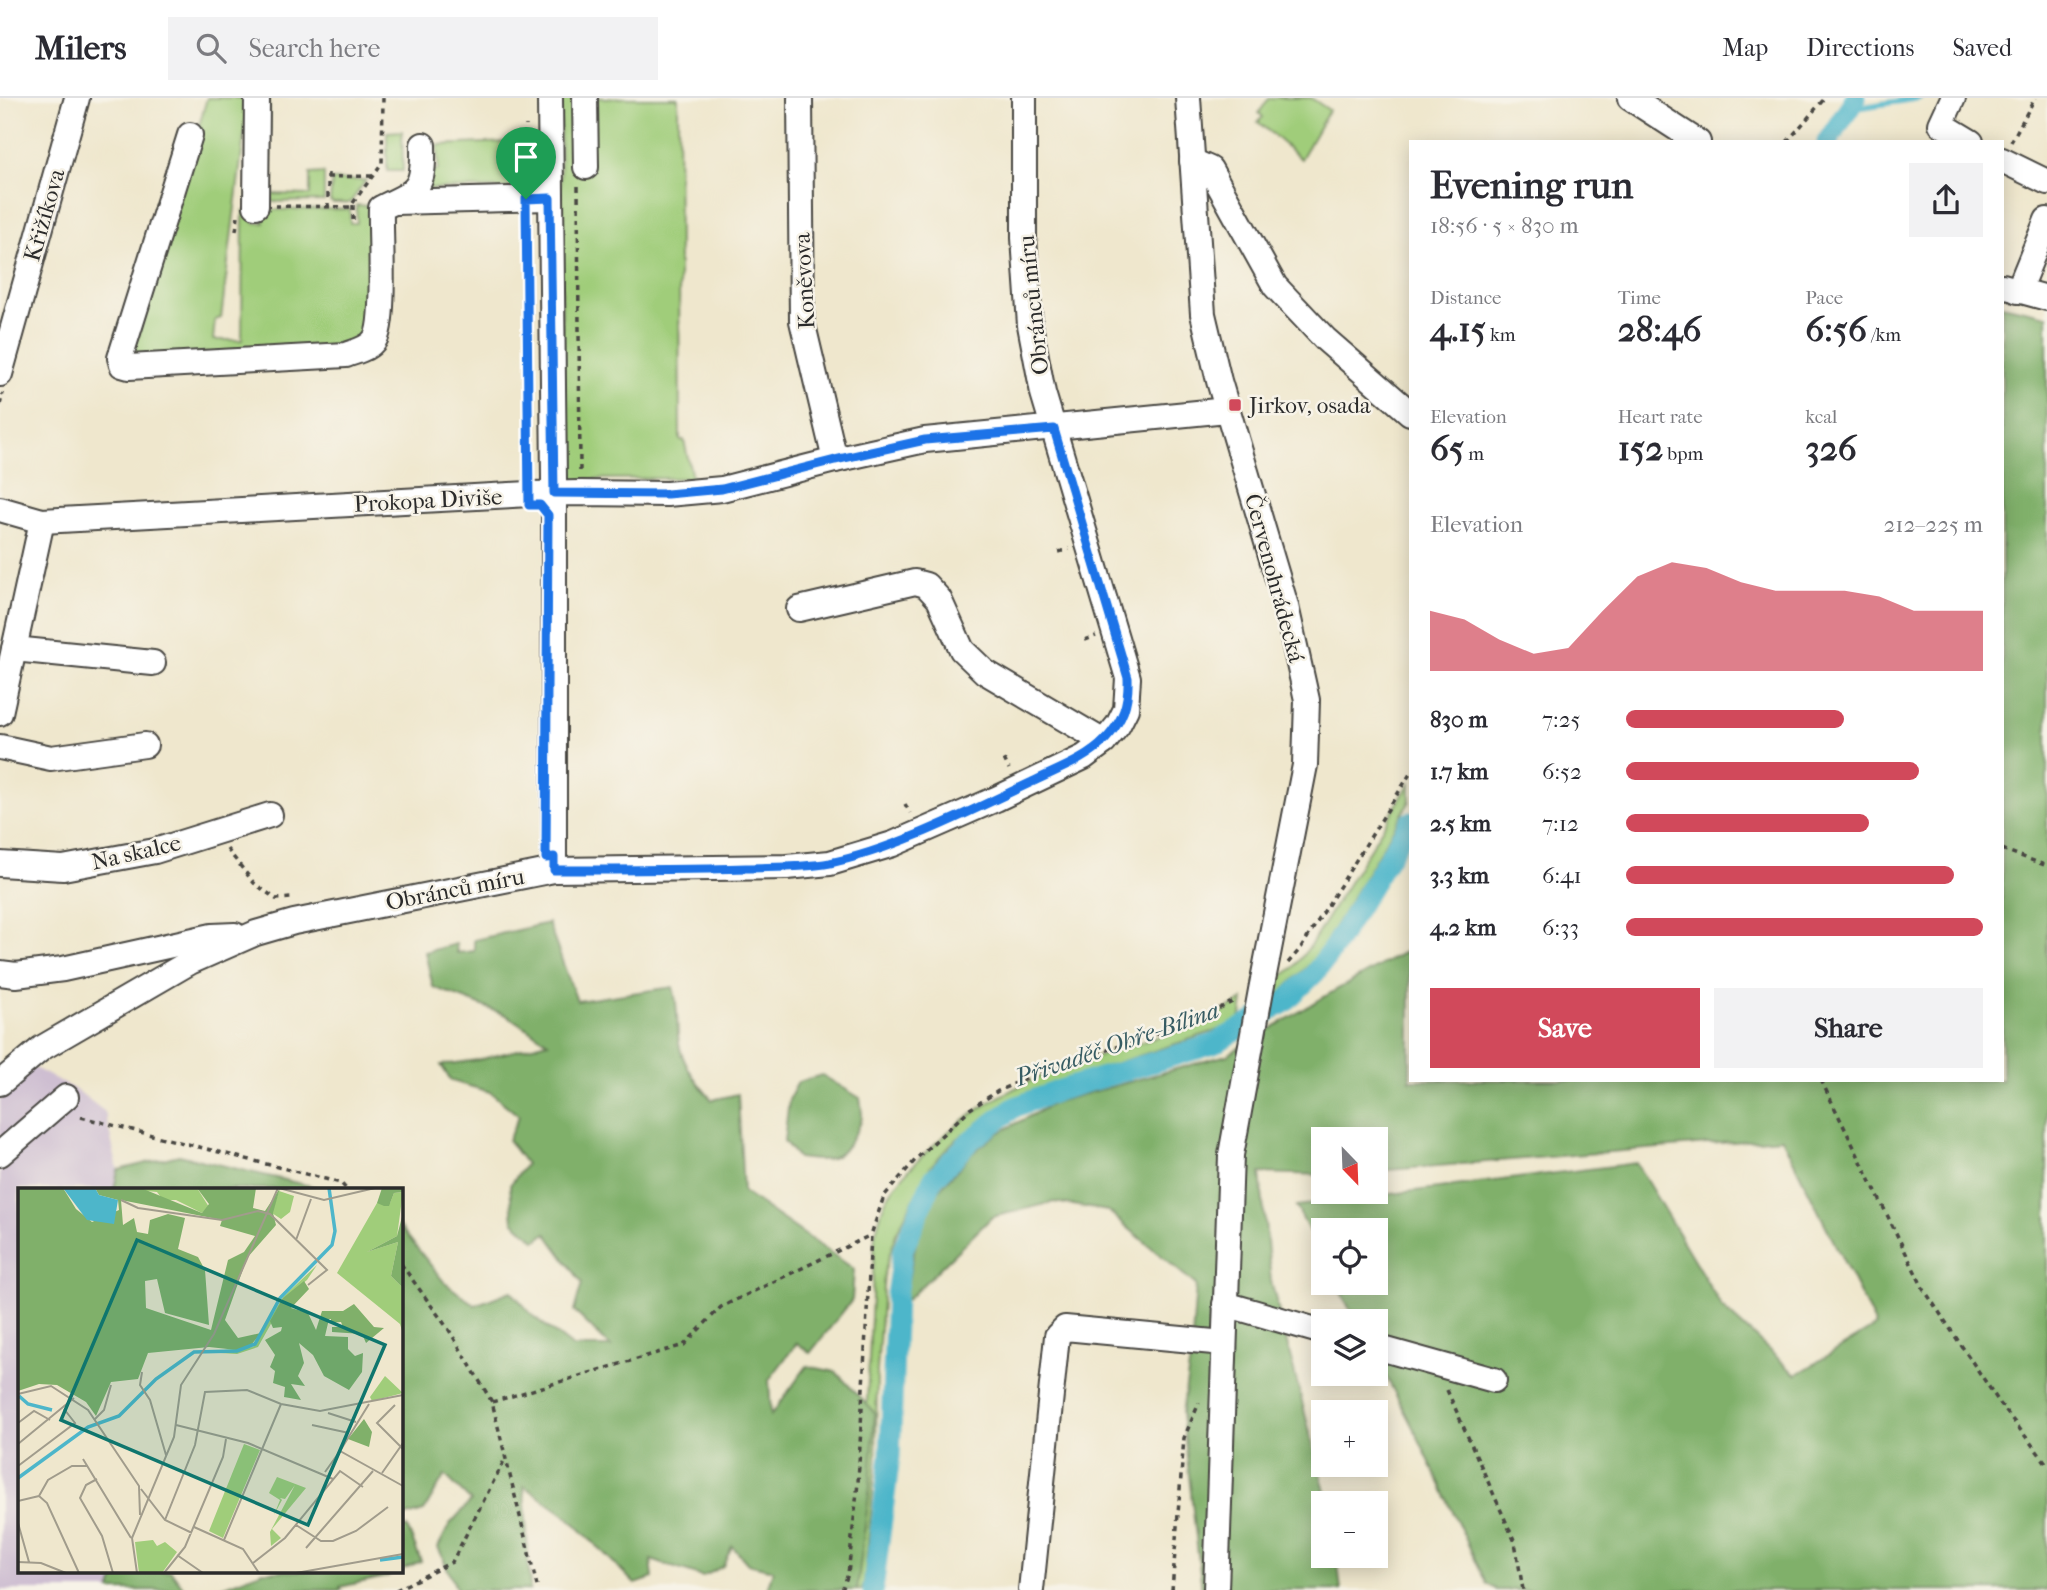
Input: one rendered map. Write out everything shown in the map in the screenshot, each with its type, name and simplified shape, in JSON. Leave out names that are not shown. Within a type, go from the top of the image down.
[{"type":"street","name":"Křižíkova","points":[[0,373],[77,98]]},
{"type":"street","points":[[256,206],[257,98]]},
{"type":"street","points":[[550,98],[538,199],[554,493],[554,870]]},
{"type":"street","points":[[582,174],[585,98]]},
{"type":"street","name":"Koněvova","points":[[800,98],[803,321],[835,460]]},
{"type":"street","name":"Obránců míru","points":[[0,1083],[54,1041],[190,962],[256,933],[352,909],[554,870],[690,870],[830,863],[893,844],[996,799],[1084,757],[1104,742],[1126,709],[1128,678],[1043,393],[1030,325],[1024,238],[1024,98]]},
{"type":"street","name":"Červenohrádecká","points":[[1188,98],[1203,314],[1227,410],[1286,606],[1307,700],[1305,765],[1231,1156],[1216,1590]]},
{"type":"street","points":[[1630,98],[1695,140]]},
{"type":"street","points":[[1953,98],[1941,124],[1968,140]]},
{"type":"street","points":[[190,135],[120,358],[122,365],[129,367],[346,355],[366,348],[374,341],[380,319],[381,208],[414,192],[419,185],[423,145]]},
{"type":"street","points":[[2005,153],[2047,183]]},
{"type":"street","points":[[1192,161],[1210,169],[1275,286],[1325,339],[1409,412]]},
{"type":"street","points":[[394,202],[538,199]]},
{"type":"street","points":[[2047,220],[2010,289],[2047,298]]},
{"type":"street","name":"Prokopa Diviše","points":[[42,521],[529,494],[667,494],[722,489],[925,440],[1227,410]]},
{"type":"street","points":[[0,509],[42,521],[0,713]]},
{"type":"street","points":[[799,609],[915,582],[926,585],[939,598],[962,650],[985,672],[1104,742]]},
{"type":"street","points":[[14,649],[153,663]]},
{"type":"street","points":[[0,747],[51,758],[145,745]]},
{"type":"street","name":"Na skalce","points":[[0,864],[63,869],[155,851],[270,815]]},
{"type":"street","points":[[0,973],[16,975],[63,969],[212,936],[256,933]]},
{"type":"street","points":[[0,1154],[66,1097]]},
{"type":"street","points":[[1226,1304],[1311,1329]]},
{"type":"street","points":[[1031,1590],[1058,1336],[1065,1328],[1224,1343]]},
{"type":"street","points":[[1388,1349],[1494,1380]]},
{"type":"path","points":[[256,206],[350,207],[382,163],[383,98]]},
{"type":"path","points":[[1789,140],[1825,98]]},
{"type":"path","points":[[2005,153],[2035,98]]},
{"type":"path","points":[[526,123],[538,199],[529,494]]},
{"type":"path","points":[[580,482],[582,174]]},
{"type":"path","points":[[328,206],[328,175],[372,176]]},
{"type":"path","points":[[353,203],[353,223]]},
{"type":"path","points":[[842,1590],[848,1574],[858,1483],[871,1235],[884,1196],[917,1158],[970,1110],[989,1097],[1033,1075],[1194,1021],[1261,987],[1283,969],[1301,948],[1409,776]]},
{"type":"path","points":[[215,832],[254,883],[276,899],[299,898]]},
{"type":"path","points":[[2004,850],[2047,866]]},
{"type":"path","points":[[1822,1082],[1923,1289],[2001,1405],[2047,1464]]},
{"type":"path","points":[[81,1117],[341,1182],[345,1188]]},
{"type":"path","points":[[492,1402],[684,1345],[721,1307],[871,1235]]},
{"type":"path","points":[[402,1265],[449,1330],[492,1402],[538,1590]]},
{"type":"path","points":[[1435,1363],[1515,1542],[1523,1590]]},
{"type":"path","points":[[396,1590],[452,1562],[506,1457]]},
{"type":"shaded area","points":[[31,1066],[78,1091],[105,1112],[118,1170],[114,1188],[18,1188],[18,1572],[121,1572],[111,1590],[0,1590],[0,1092]]},
{"type":"green space","points":[[207,98],[251,98],[221,318],[215,320],[213,340],[242,340],[243,211],[250,209],[254,223],[264,223],[263,210],[350,209],[350,223],[357,223],[356,205],[374,206],[375,318],[360,345],[132,357]]},
{"type":"green space","points":[[260,98],[269,98],[271,194],[310,195],[310,174],[324,173],[324,201],[262,202]]},
{"type":"green space","points":[[560,98],[678,98],[680,440],[684,440],[692,478],[588,479],[569,484],[563,478]]},
{"type":"green space","points":[[1269,98],[1311,98],[1329,110],[1301,159],[1258,122],[1263,117],[1259,113]]},
{"type":"green space","points":[[402,131],[403,171],[387,171],[387,132]]},
{"type":"green space","points":[[519,143],[523,147],[523,181],[518,188],[421,189],[433,171],[438,170],[438,145]]},
{"type":"green space","points":[[332,180],[366,180],[350,203],[333,203],[330,201]]},
{"type":"green space","points":[[2004,305],[2047,315],[2047,1590],[1497,1590],[1486,1583],[1419,1439],[1388,1380],[1388,1309],[1350,1309],[1342,1295],[1388,1295],[1388,1218],[1311,1218],[1311,1235],[1296,1206],[1388,1204],[1388,1194],[1636,1163],[1722,1307],[1796,1375],[1876,1326],[1782,1138],[1388,1170],[1388,1127],[1311,1127],[1311,1175],[1260,1173],[1271,1281],[1311,1437],[1311,1477],[1321,1477],[1325,1491],[1311,1491],[1311,1568],[1338,1568],[1341,1590],[1202,1590],[1182,1413],[1191,1353],[1196,1285],[1108,1211],[1054,1202],[992,1217],[903,1304],[918,1233],[938,1191],[971,1154],[998,1133],[1056,1102],[1227,1055],[1409,950],[1409,1082],[2004,1082]]},
{"type":"green space","points":[[1409,785],[1409,803],[1324,945],[1310,964],[1272,1001],[1274,983],[1294,967],[1310,946]]},
{"type":"green space","points":[[548,923],[577,1001],[673,987],[679,1041],[689,1069],[712,1100],[738,1094],[743,1192],[854,1269],[852,1300],[810,1353],[797,1343],[769,1380],[771,1415],[807,1366],[836,1372],[875,1413],[870,1487],[857,1590],[767,1590],[773,1570],[748,1564],[732,1546],[723,1566],[703,1577],[651,1560],[653,1578],[635,1584],[569,1518],[524,1486],[530,1590],[457,1590],[438,1547],[450,1524],[471,1501],[445,1475],[424,1511],[402,1518],[402,1229],[445,1283],[475,1305],[511,1291],[533,1316],[573,1347],[611,1347],[574,1311],[582,1283],[546,1233],[536,1241],[513,1221],[510,1185],[526,1164],[508,1140],[519,1116],[490,1092],[451,1081],[441,1065],[478,1060],[548,1042],[506,1015],[433,987],[425,952],[456,944],[457,953],[474,951],[474,940]]},
{"type":"green space","points":[[1243,1000],[1240,1023],[1028,1092],[987,1116],[952,1143],[930,1167],[896,1234],[884,1273],[877,1370],[876,1460],[864,1583],[862,1590],[847,1590],[864,1463],[875,1234],[883,1207],[892,1191],[936,1143],[960,1123],[1009,1091],[1088,1059],[1195,1024]]},
{"type":"green space","points":[[822,1075],[860,1098],[861,1121],[849,1144],[838,1155],[825,1160],[798,1158],[784,1141],[789,1099],[798,1082]]},
{"type":"green space","points":[[179,1155],[319,1188],[114,1188],[118,1170]]},
{"type":"green space","points":[[407,1527],[421,1561],[402,1570],[402,1530]]},
{"type":"green space","points":[[121,1572],[172,1572],[185,1590],[111,1590]]},
{"type":"green space","points":[[260,1572],[398,1572],[340,1587],[342,1590],[214,1590]]},
{"type":"waterway","name":"Přivaděč Ohře-Bílina","points":[[1828,140],[1856,98]]},
{"type":"waterway","points":[[1850,109],[1919,98]]},
{"type":"waterway","name":"Přivaděč Ohře-Bílina","points":[[873,1590],[890,1456],[896,1295],[903,1249],[933,1179],[971,1140],[1015,1107],[1060,1090],[1214,1044],[1284,1003],[1315,973],[1334,947],[1409,824]]},
{"type":"place","name":"Jirkov, osada","points":[[1235,405]]},
{"type":"route","points":[[550,198],[554,493],[667,494],[722,489],[925,440],[1054,429],[1128,678],[1126,709],[1104,742],[1084,757],[996,799],[893,844],[830,863],[690,870],[554,870],[554,857],[546,858],[548,515],[540,505],[529,505],[526,199],[550,198]]}]
